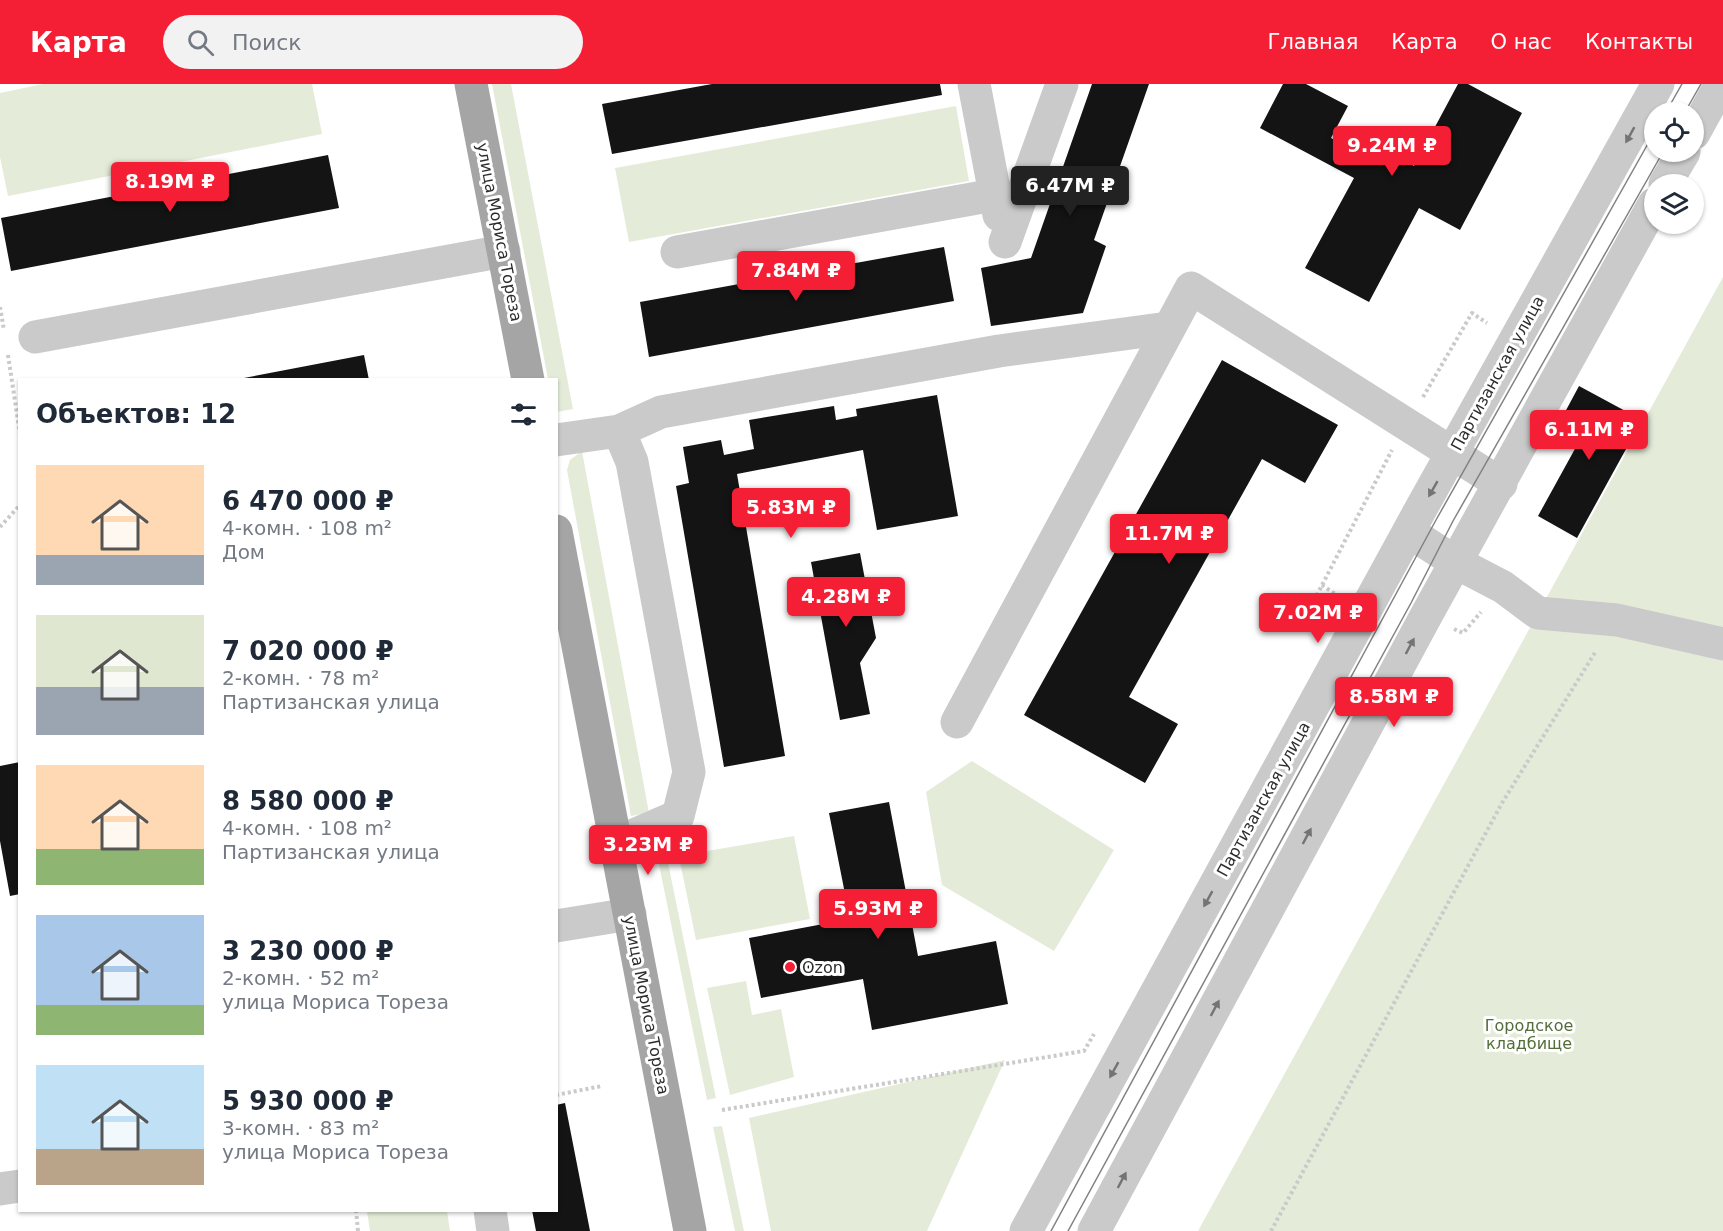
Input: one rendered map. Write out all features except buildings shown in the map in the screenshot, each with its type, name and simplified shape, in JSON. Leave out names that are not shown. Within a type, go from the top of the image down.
[{"type":"main road","name":"улица Мориса Тореза","points":[[471,84],[528,378]]},
{"type":"main road","name":"улица Мориса Тореза","points":[[558,541],[690,1231]]},
{"type":"street","points":[[974,84],[1005,242],[1062,84]]},
{"type":"street","name":"Партизанская улица","points":[[1026,1231],[1409,532],[1658,84]]},
{"type":"street","points":[[1704,115],[1721,84]]},
{"type":"street","points":[[676,252],[994,195]]},
{"type":"street","points":[[1094,1231],[1644,222]]},
{"type":"street","points":[[21,339],[504,251]]},
{"type":"street","points":[[957,722],[1191,288],[1501,484]]},
{"type":"street","points":[[558,440],[619,431],[661,412],[999,351],[1168,328]]},
{"type":"street","points":[[616,843],[678,816],[689,772],[632,462],[619,431]]},
{"type":"street","points":[[1409,532],[1457,563],[1503,587],[1538,612],[1617,620],[1723,644]]},
{"type":"street","points":[[558,926],[630,914]]},
{"type":"street","points":[[0,1189],[18,1186]]},
{"type":"street","points":[[490,1212],[493,1231]]},
{"type":"path","points":[[0,307],[21,339]]},
{"type":"path","points":[[1406,425],[1472,313],[1493,327]]},
{"type":"path","points":[[8,353],[18,420]]},
{"type":"path","points":[[1324,630],[1305,618],[1386,458]]},
{"type":"path","points":[[0,527],[18,507]]},
{"type":"path","points":[[1322,585],[1342,599]]},
{"type":"path","points":[[1271,1231],[1502,803],[1571,689],[1617,620]]},
{"type":"path","points":[[722,1110],[1084,1051],[1096,1030]]},
{"type":"path","points":[[558,1095],[602,1086]]},
{"type":"path","points":[[356,1212],[358,1231]]},
{"type":"green space","points":[[43,84],[312,84],[322,134],[8,196],[0,157],[0,93]]},
{"type":"green space","points":[[492,84],[511,84],[573,409],[558,412],[558,378],[548,378]]},
{"type":"green space","points":[[956,106],[969,181],[629,242],[615,168]]},
{"type":"green space","name":"Городское кладбище","points":[[1723,277],[1723,1231],[1198,1231]]},
{"type":"green space","points":[[582,451],[649,813],[631,816],[567,470],[570,460]]},
{"type":"green space","points":[[972,761],[1114,850],[1054,951],[942,885],[926,792]]},
{"type":"green space","points":[[794,836],[810,919],[696,940],[676,842],[697,839],[707,851]]},
{"type":"green space","points":[[665,848],[716,1098],[707,1100],[656,850]]},
{"type":"green space","points":[[746,981],[752,1015],[781,1009],[794,1077],[730,1095],[707,988]]},
{"type":"green space","points":[[1005,1060],[927,1231],[771,1231],[749,1118]]},
{"type":"green space","points":[[722,1126],[744,1231],[735,1231],[713,1127]]},
{"type":"green space","points":[[367,1212],[447,1212],[450,1231],[370,1231]]},
{"type":"tram line","points":[[1672,102],[1682,84]]},
{"type":"tram line","points":[[1691,102],[1701,84]]},
{"type":"tram line","points":[[1051,1231],[1436,520],[1644,151]]},
{"type":"tram line","points":[[1068,1231],[1411,603],[1453,521],[1657,162]]},
{"type":"place","name":"Ozon","points":[[790,967]]}]
